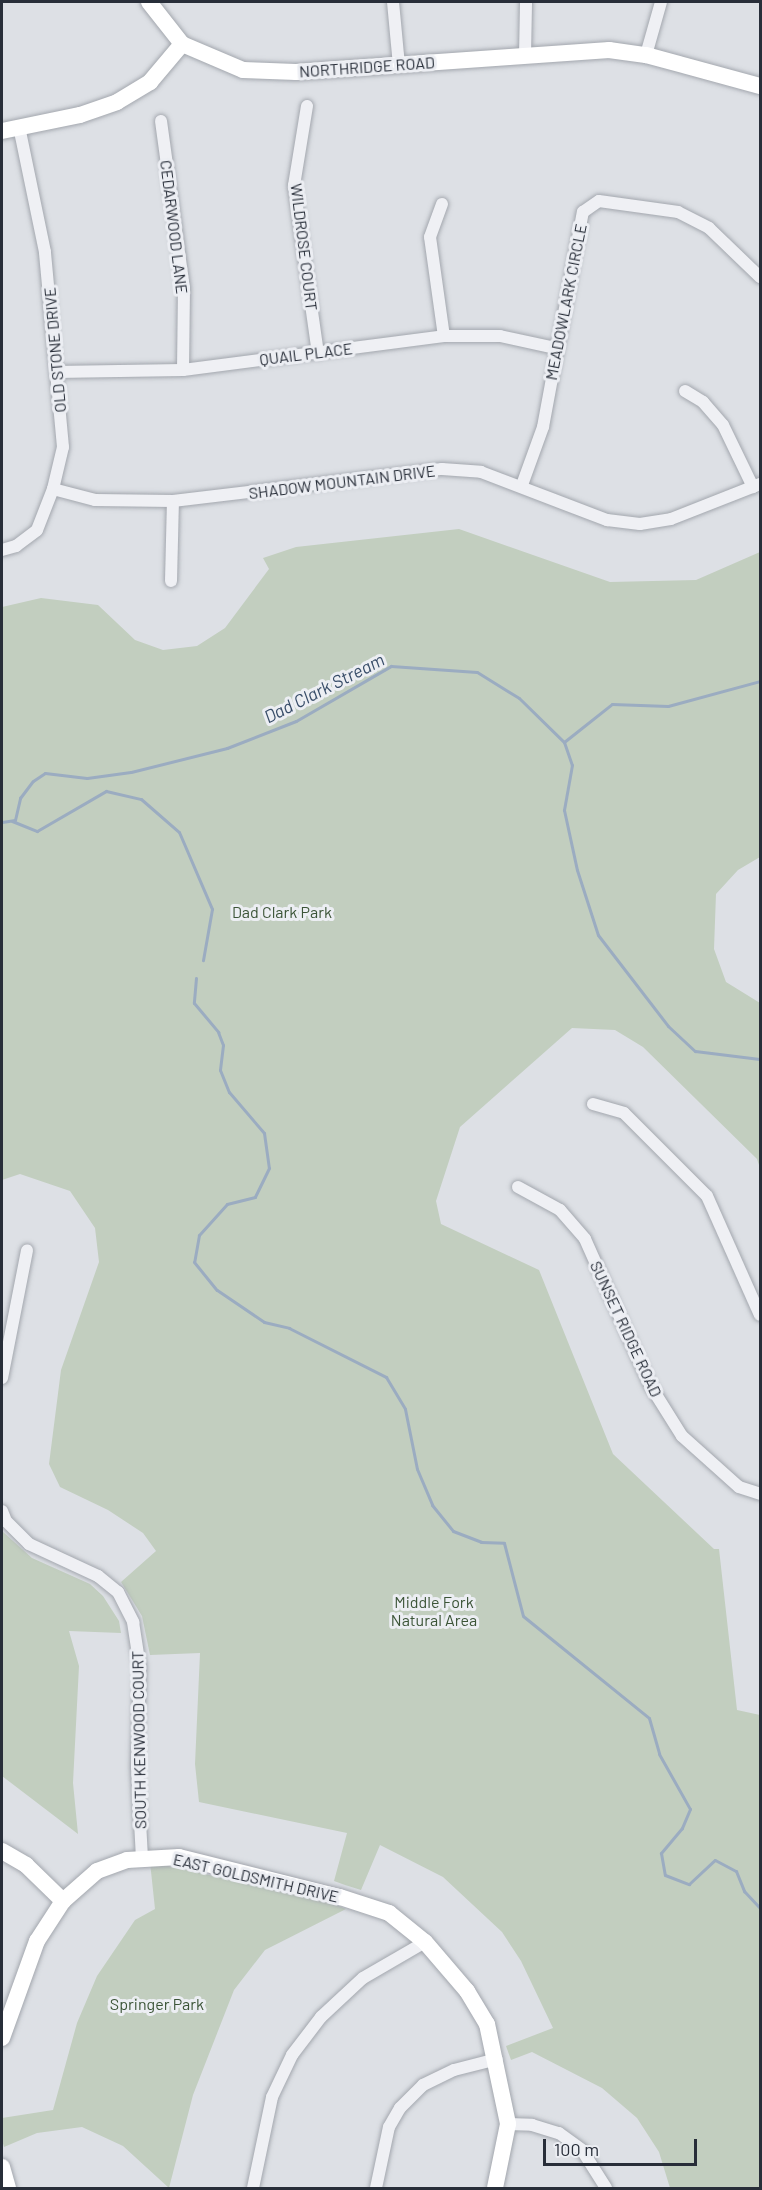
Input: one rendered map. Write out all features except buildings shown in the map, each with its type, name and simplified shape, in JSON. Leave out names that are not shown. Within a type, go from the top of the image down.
[{"type":"street","points":[[2,131],[80,115],[117,102],[150,82],[182,44],[149,2]]},
{"type":"street","points":[[393,2],[399,66]]},
{"type":"street","points":[[525,56],[526,2]]},
{"type":"street","points":[[646,55],[661,2]]},
{"type":"street","name":"NORTHRIDGE ROAD","points":[[182,44],[243,70],[296,72],[609,50],[646,55],[760,86]]},
{"type":"street","name":"WILDROSE COURT","points":[[307,106],[294,185],[318,353]]},
{"type":"street","name":"CEDARWOOD LANE","points":[[160,121],[184,288],[183,370]]},
{"type":"street","name":"OLD STONE DRIVE","points":[[2,550],[16,546],[37,530],[53,489],[63,447],[45,252],[19,127]]},
{"type":"street","name":"MEADOWLARK CIRCLE","points":[[522,485],[543,427],[555,348],[583,212],[599,201],[678,212],[709,228],[760,277]]},
{"type":"street","points":[[442,204],[430,237],[444,336]]},
{"type":"street","name":"QUAIL PLACE","points":[[56,372],[183,370],[444,336],[500,336],[555,348]]},
{"type":"street","points":[[685,391],[703,402],[723,425],[757,485]]},
{"type":"street","name":"SHADOW MOUNTAIN DRIVE","points":[[53,489],[95,500],[173,501],[442,468],[481,472],[522,485],[608,520],[640,524],[671,519],[757,485]]},
{"type":"street","points":[[171,581],[173,501]]},
{"type":"street","points":[[594,1104],[624,1113],[707,1196],[760,1315]]},
{"type":"street","name":"SUNSET RIDGE ROAD","points":[[518,1187],[560,1210],[585,1239],[650,1385],[682,1436],[739,1488],[760,1494]]},
{"type":"street","points":[[2,1378],[7,1332],[27,1250]]},
{"type":"street","name":"SOUTH KENWOOD COURT","points":[[2,1511],[6,1521],[29,1544],[98,1576],[118,1592],[133,1622],[140,1667],[137,1766],[142,1858]]},
{"type":"street","points":[[2,1851],[26,1865],[63,1901]]},
{"type":"street","name":"EAST GOLDSMITH DRIVE","points":[[2,2038],[37,1941],[63,1901],[97,1871],[142,1858],[179,1857],[340,1897],[388,1913],[424,1942],[467,1991],[487,2024],[497,2059],[508,2124]]},
{"type":"street","points":[[253,2188],[272,2097],[292,2055],[321,2017],[363,1978],[424,1942]]},
{"type":"street","points":[[376,2188],[389,2127],[400,2108],[423,2085],[454,2070],[497,2059]]},
{"type":"street","points":[[495,2188],[508,2124],[532,2125],[559,2133],[582,2150],[606,2188]]},
{"type":"street","points":[[2,2167],[8,2188]]},
{"type":"green space","points":[[459,529],[610,582],[696,580],[760,552],[760,857],[738,870],[716,894],[714,949],[726,982],[760,1003],[760,1168],[757,1159],[643,1047],[615,1030],[572,1028],[460,1127],[436,1201],[441,1224],[539,1270],[613,1454],[714,1549],[719,1549],[737,1710],[760,1715],[760,2188],[670,2188],[659,2152],[637,2118],[602,2088],[532,2052],[511,2060],[506,2046],[553,2028],[521,1961],[502,1932],[443,1877],[380,1845],[361,1890],[334,1881],[347,1833],[199,1802],[195,1764],[200,1653],[150,1655],[142,1616],[121,1582],[156,1551],[143,1533],[108,1510],[60,1487],[49,1464],[61,1370],[99,1262],[95,1228],[70,1191],[20,1174],[2,1180],[2,607],[41,598],[98,605],[135,640],[163,650],[197,646],[225,628],[269,569],[263,558],[296,547]]},
{"type":"green space","points":[[2,1531],[32,1558],[90,1584],[103,1596],[119,1621],[121,1633],[69,1631],[79,1666],[73,1783],[78,1834],[2,1776]]},
{"type":"green space","name":"Springer Park","points":[[150,1862],[324,1900],[346,1909],[265,1950],[234,1990],[193,2095],[169,2188],[123,2146],[82,2127],[37,2133],[4,2147],[2,2140],[2,2118],[53,2110],[77,2023],[97,1976],[135,1920],[155,1909]]},
{"type":"waterway","name":"Dad Clark Stream","points":[[2,822],[15,820],[20,798],[33,781],[45,773],[87,778],[131,772],[227,748],[296,721],[391,666],[477,672],[519,698],[564,742],[612,704],[668,706],[760,681]]},
{"type":"waterway","points":[[564,742],[572,765],[564,810],[577,870],[598,935],[668,1026],[695,1051],[760,1059]]},
{"type":"waterway","points":[[12,821],[37,831],[106,791],[141,799],[179,832],[212,909],[203,960]]},
{"type":"waterway","points":[[196,978],[194,1003],[218,1032],[223,1045],[220,1070],[229,1092],[264,1133],[269,1168],[255,1197],[227,1204],[199,1235],[194,1262],[217,1290],[264,1322],[289,1328],[386,1377],[405,1409],[417,1469],[432,1505],[453,1531],[481,1542],[504,1543],[523,1616],[649,1718],[659,1754],[690,1809],[682,1828],[661,1853],[665,1875],[689,1884],[715,1860],[736,1871],[744,1891],[760,1908]]},
{"type":"park label","name":"Dad Clark Park","points":[[282,912]]},
{"type":"park label","name":"Middle Fork Natural Area","points":[[434,1611]]}]
